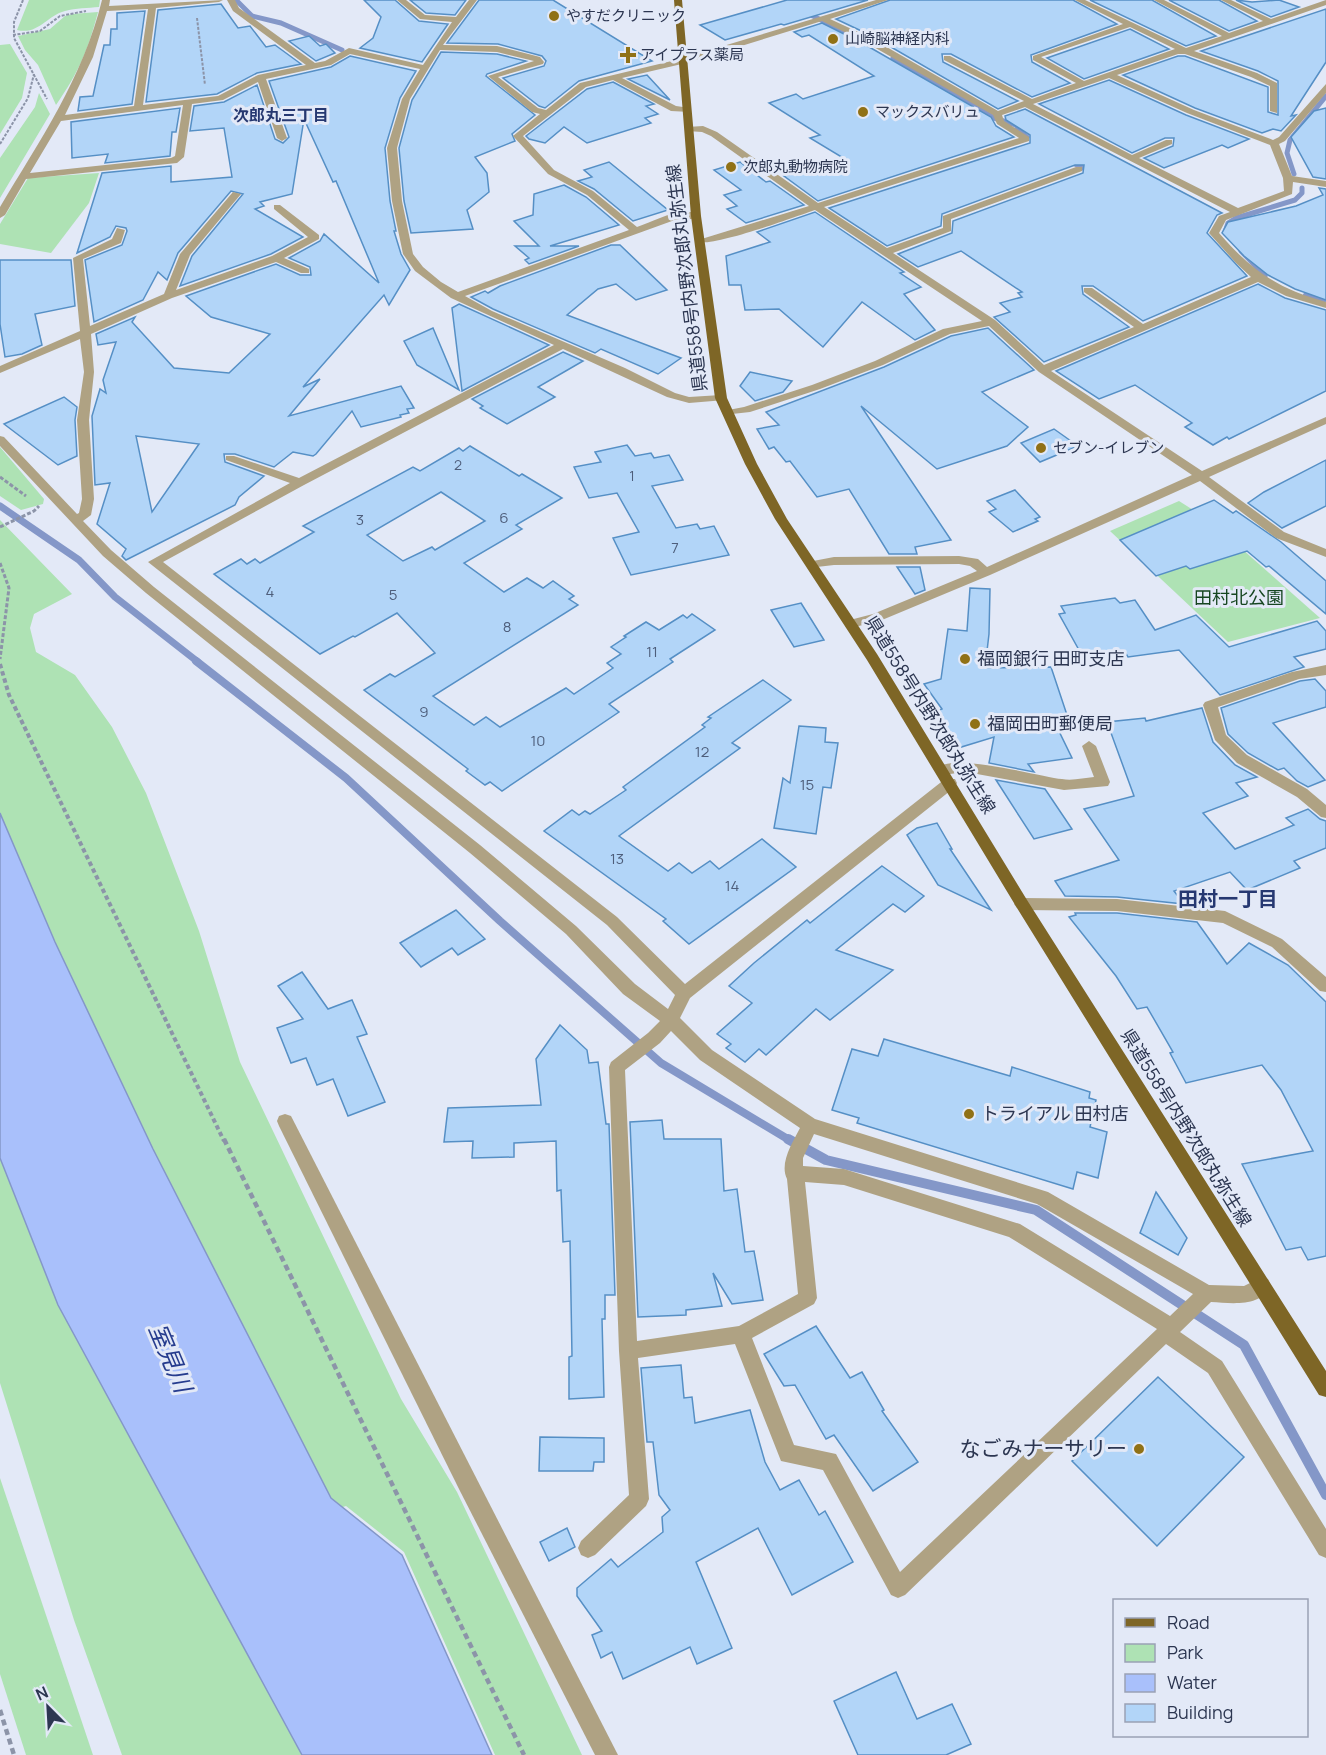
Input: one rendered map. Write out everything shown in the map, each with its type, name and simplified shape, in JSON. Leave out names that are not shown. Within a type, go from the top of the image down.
[{"type":"main road","name":"県道558号内野次郎丸弥生線","points":[[678,0],[696,216],[721,398],[727,413],[756,474],[781,519],[851,624],[946,776],[1022,904],[1326,1388]]},
{"type":"street","points":[[0,215],[57,119],[93,45],[105,4],[152,6],[219,0]]},
{"type":"street","points":[[231,0],[236,9],[314,66]]},
{"type":"street","points":[[401,0],[423,17],[458,20]]},
{"type":"street","points":[[472,0],[438,47],[406,99],[392,148],[398,201],[408,254],[419,269],[455,296],[560,346],[689,400],[721,398]]},
{"type":"street","points":[[637,232],[590,193],[550,172],[518,136],[583,85],[683,61],[884,0]]},
{"type":"street","points":[[1080,0],[1186,51],[1254,75],[1274,85],[1271,106]]},
{"type":"street","points":[[1158,0],[1229,36]]},
{"type":"street","points":[[1225,0],[1269,21]]},
{"type":"street","points":[[999,118],[1028,103],[1082,83],[1177,51],[1186,51],[1326,2]]},
{"type":"street","points":[[138,108],[152,6]]},
{"type":"street","points":[[700,241],[715,239],[820,207],[1026,140],[999,118],[868,40],[819,20]]},
{"type":"street","points":[[1082,83],[1036,58],[1037,56],[1130,24]]},
{"type":"street","points":[[438,47],[497,49],[537,59],[540,62],[492,76],[535,110],[547,113]]},
{"type":"street","points":[[57,119],[220,98],[261,77],[328,63],[349,51],[425,68]]},
{"type":"street","points":[[947,57],[1130,159],[1236,211]]},
{"type":"street","points":[[1109,74],[1175,107],[1214,123],[1274,142],[1282,139],[1326,87]]},
{"type":"street","points":[[261,77],[282,138]]},
{"type":"street","points":[[615,78],[674,109],[687,110]]},
{"type":"street","points":[[22,177],[174,161],[179,156],[188,102]]},
{"type":"street","points":[[690,129],[703,129],[714,134],[774,177],[991,322],[1043,370],[1201,477],[1280,535],[1326,553]]},
{"type":"street","points":[[1130,159],[1169,142]]},
{"type":"street","points":[[1274,142],[1288,178],[1289,192],[1222,218],[1214,233],[1230,253],[1272,288],[1294,297],[1326,305]]},
{"type":"street","points":[[886,252],[948,229],[946,218],[1079,169]]},
{"type":"street","points":[[1288,178],[1326,184]]},
{"type":"street","points":[[168,296],[185,254],[236,194]]},
{"type":"street","points":[[0,370],[168,296],[276,258],[315,237],[277,207]]},
{"type":"street","points":[[455,296],[682,215],[696,216]]},
{"type":"street","points":[[77,519],[85,515],[88,499],[84,420],[88,372],[78,258],[117,242],[120,230]]},
{"type":"street","points":[[276,258],[304,271]]},
{"type":"street","points":[[1043,370],[1258,278]]},
{"type":"street","points":[[1088,290],[1142,328]]},
{"type":"street","points":[[727,413],[746,410],[816,387],[879,363],[947,331],[991,322]]},
{"type":"street","points":[[560,346],[300,482],[154,562],[612,921],[684,994]]},
{"type":"street","points":[[851,624],[877,617],[986,572],[1326,420]]},
{"type":"street","points":[[0,439],[107,553],[150,590],[475,849],[571,930],[629,989],[671,1020],[706,1055],[810,1125],[1042,1198],[1207,1293],[1246,1295],[1262,1285]]},
{"type":"street","points":[[230,458],[300,482]]},
{"type":"street","points":[[812,566],[834,561],[959,560],[974,562],[986,572]]},
{"type":"street","points":[[1326,670],[1297,675],[1210,705],[1220,737],[1242,759],[1302,793],[1326,813]]},
{"type":"street","points":[[588,1548],[639,1499],[628,1351],[617,1067],[654,1038],[671,1020],[684,994],[946,776],[966,767],[1064,785],[1103,782],[1089,747]]},
{"type":"street","points":[[1022,904],[1117,905],[1225,917],[1277,943],[1326,986]]},
{"type":"street","points":[[285,1121],[467,1484],[607,1755]]},
{"type":"street","points":[[628,1351],[741,1334],[808,1299],[793,1165],[810,1125]]},
{"type":"street","points":[[793,1165],[844,1177],[1014,1230],[1171,1328],[1215,1367],[1326,1548]]},
{"type":"street","points":[[741,1334],[788,1454],[829,1461],[898,1588],[1207,1293]]},
{"type":"path","points":[[22,0],[12,24],[15,44],[35,74],[57,119]]},
{"type":"path","points":[[197,2],[198,31],[207,100]]},
{"type":"path","points":[[13,35],[40,31],[67,13],[105,4]]},
{"type":"path","points":[[0,144],[28,98],[35,74]]},
{"type":"path","points":[[0,477],[40,507],[1,526]]},
{"type":"path","points":[[0,563],[9,588],[0,659]]},
{"type":"path","points":[[0,664],[9,695],[524,1755]]},
{"type":"path","points":[[0,1710],[14,1755]]},
{"type":"green space","points":[[29,0],[100,0],[99,7],[65,11],[58,13],[37,28],[17,30]]},
{"type":"green space","points":[[98,12],[82,60],[56,105],[38,65],[25,50],[18,36],[50,29],[65,16]]},
{"type":"green space","points":[[10,44],[27,73],[22,98],[0,134],[0,45]]},
{"type":"green space","points":[[39,93],[50,114],[0,198],[0,158],[35,107]]},
{"type":"green space","points":[[99,173],[89,203],[51,253],[0,244],[0,224],[28,178]]},
{"type":"green space","points":[[0,447],[44,499],[43,504],[21,510],[0,496]]},
{"type":"green space","name":"田村北公園","points":[[1179,501],[1209,520],[1320,618],[1228,642],[1110,531]]},
{"type":"green space","points":[[0,520],[72,594],[34,614],[30,628],[36,652],[75,675],[112,727],[146,793],[199,931],[240,1062],[401,1399],[457,1492],[582,1755],[495,1755],[404,1552],[346,1506],[315,1516],[0,845]]},
{"type":"green space","points":[[0,1112],[321,1755],[122,1755],[74,1620],[0,1383]]},
{"type":"green space","points":[[0,1478],[93,1755],[26,1755],[0,1674]]},
{"type":"water","name":"室見川","points":[[0,813],[55,942],[153,1149],[331,1498],[402,1555],[492,1755],[302,1755],[58,1305],[0,1158]]},
{"type":"building","points":[[364,0],[395,0],[419,21],[448,24],[422,62],[360,48],[373,38],[381,17]]},
{"type":"building","points":[[410,0],[466,0],[455,15],[426,13]]},
{"type":"building","points":[[479,0],[553,0],[652,61],[579,81],[545,108],[539,106],[503,78],[544,66],[546,61],[542,56],[498,44],[447,43]]},
{"type":"building","points":[[787,0],[868,0],[725,40],[700,25]]},
{"type":"building","points":[[890,0],[1073,0],[1117,24],[1031,55],[1032,62],[1070,83],[1032,97],[951,54],[942,54],[943,62],[1018,101],[998,109],[872,36],[836,19]]},
{"type":"building","points":[[1090,0],[1152,0],[1216,36],[1186,46]]},
{"type":"building","points":[[1169,0],[1219,0],[1257,21],[1229,31]]},
{"type":"building","points":[[1236,0],[1252,2],[1279,0],[1299,7],[1271,17]]},
{"type":"building","points":[[221,4],[238,28],[250,26],[266,47],[275,45],[301,64],[257,73],[217,94],[146,102],[158,10]]},
{"type":"building","points":[[1326,9],[1326,62],[1291,116],[1296,115],[1281,131],[1273,129],[1262,133],[1195,108],[1123,75],[1178,56],[1185,56],[1268,87],[1268,112],[1278,115],[1278,81],[1258,71],[1201,51]]},
{"type":"building","points":[[145,11],[132,104],[78,111],[80,97],[93,96],[104,45],[110,45],[111,29],[117,29],[117,13]]},
{"type":"building","points":[[822,23],[864,44],[991,117],[996,126],[1014,137],[818,201],[784,176],[845,159],[810,138],[820,135],[769,103],[796,94],[803,99],[874,76],[809,35],[802,37],[794,32]]},
{"type":"building","points":[[1130,29],[1169,49],[1084,79],[1047,58]]},
{"type":"building","points":[[309,36],[320,46],[326,44],[335,53],[316,61],[289,41]]},
{"type":"building","points":[[441,52],[497,54],[526,61],[486,76],[535,115],[512,134],[515,141],[475,157],[487,173],[489,192],[467,210],[473,229],[411,233],[404,201],[399,148],[412,100]]},
{"type":"building","points":[[350,56],[416,71],[400,98],[385,148],[390,201],[396,231],[394,231],[401,254],[410,270],[389,305],[384,295],[303,387],[320,379],[289,416],[401,386],[414,408],[407,409],[409,413],[400,415],[401,417],[361,427],[352,411],[316,454],[313,456],[293,452],[274,467],[235,454],[224,454],[225,462],[264,476],[239,497],[235,505],[126,560],[122,556],[126,549],[97,524],[110,483],[95,485],[92,416],[100,389],[106,393],[103,380],[116,342],[98,345],[96,334],[135,317],[132,322],[174,368],[229,373],[270,334],[211,317],[186,296],[276,264],[300,275],[311,275],[310,267],[289,258],[320,241],[324,234],[379,283],[336,181],[333,182],[304,119],[292,194],[260,202],[264,206],[255,209],[303,237],[271,254],[180,286],[192,256],[243,194],[231,191],[178,253],[167,280],[158,272],[143,300],[94,322],[85,260],[122,245],[127,231],[126,228],[116,226],[110,237],[77,253],[102,173],[171,166],[171,182],[232,177],[224,128],[190,131],[194,106],[224,102],[257,85],[275,139],[283,143],[289,137],[269,81],[331,67]],"holes":[[[136,436],[199,444],[152,512]]]},
{"type":"building","points":[[647,75],[670,100],[628,79]]},
{"type":"building","points":[[1109,80],[1186,115],[1249,139],[1228,148],[1222,145],[1164,168],[1144,158],[1173,146],[1174,138],[1165,138],[1132,153],[1039,104]]},
{"type":"building","points":[[613,82],[654,104],[646,106],[658,114],[645,118],[651,123],[587,143],[564,127],[545,143],[526,136],[587,89]]},
{"type":"building","points":[[180,108],[176,132],[172,132],[170,156],[105,163],[108,154],[72,158],[71,122]]},
{"type":"building","points":[[1326,108],[1326,179],[1313,177],[1291,137],[1314,111]]},
{"type":"building","points":[[1025,109],[1222,213],[1217,215],[1207,233],[1247,276],[1143,321],[1093,286],[1082,286],[1083,294],[1129,327],[1044,362],[994,317],[1010,312],[1000,303],[1022,297],[1018,293],[1022,292],[961,251],[918,267],[898,254],[952,233],[953,221],[1083,173],[1084,165],[1075,165],[942,214],[941,226],[887,246],[829,208],[1030,143],[1030,135],[1006,120],[1005,116]]},
{"type":"building","points":[[609,162],[668,210],[633,221],[594,189],[578,181],[592,177],[584,170]]},
{"type":"building","points":[[740,162],[766,182],[770,181],[804,205],[746,223],[727,209],[737,206],[724,195],[741,190],[714,170]]},
{"type":"building","points":[[564,185],[586,197],[619,225],[550,246],[579,246],[529,264],[525,260],[529,258],[515,246],[539,246],[514,221],[533,215],[534,194]]},
{"type":"building","points":[[1319,188],[1326,189],[1326,300],[1295,289],[1268,275],[1244,256],[1222,233],[1228,222],[1296,206],[1323,195]]},
{"type":"building","points":[[815,212],[904,272],[900,273],[921,287],[904,294],[935,330],[915,340],[862,302],[823,347],[779,309],[745,310],[741,285],[729,285],[726,256],[770,242],[757,232]]},
{"type":"building","points":[[611,245],[620,245],[667,290],[636,300],[616,284],[598,289],[567,315],[681,358],[658,374],[601,349],[595,353],[493,309],[471,297],[485,291],[488,293],[500,286]]},
{"type":"building","points":[[0,260],[71,260],[75,306],[35,314],[42,345],[22,354],[5,357],[0,324]]},
{"type":"building","points":[[1258,284],[1285,298],[1326,310],[1326,391],[1229,439],[1227,437],[1213,445],[1185,427],[1192,423],[1135,385],[1099,399],[1056,371]]},
{"type":"building","points":[[459,304],[549,345],[462,391],[452,308]]},
{"type":"building","points":[[433,328],[459,390],[417,365],[404,341]]},
{"type":"building","points":[[988,328],[1034,370],[982,392],[1028,427],[1007,446],[937,469],[861,406],[951,540],[915,547],[917,554],[889,554],[849,489],[817,497],[790,461],[786,462],[774,447],[769,449],[757,429],[779,425],[766,412],[884,367],[951,336]]},
{"type":"building","points":[[563,352],[583,361],[538,387],[555,397],[507,424],[480,408],[483,406],[472,399]]},
{"type":"building","points":[[750,372],[792,381],[783,392],[755,401],[740,386]]},
{"type":"building","points":[[64,397],[77,407],[75,420],[77,456],[58,465],[4,424]]},
{"type":"building","name":"セブン-イレブン","points":[[1054,429],[1078,446],[1040,462],[1021,443]]},
{"type":"building","points":[[627,445],[635,456],[651,453],[654,458],[669,455],[683,480],[652,486],[676,528],[697,524],[700,529],[714,526],[729,555],[631,575],[613,538],[639,532],[617,493],[589,498],[574,467],[601,462],[595,452]]},
{"type":"building","points":[[470,446],[519,476],[522,474],[562,498],[516,525],[522,529],[464,563],[504,592],[527,578],[543,588],[553,581],[574,596],[569,599],[578,605],[433,696],[474,725],[486,717],[500,727],[566,688],[574,694],[613,668],[607,663],[621,654],[611,647],[646,622],[659,630],[683,615],[687,618],[692,614],[715,630],[670,659],[673,662],[609,704],[619,712],[502,791],[490,782],[485,785],[466,771],[468,769],[364,690],[390,674],[395,677],[435,653],[397,613],[320,654],[214,574],[241,559],[247,564],[255,559],[260,563],[314,532],[303,526],[413,467],[420,471],[459,448],[463,451]],"holes":[[[441,492],[485,521],[435,550],[432,547],[403,561],[367,535]]]},
{"type":"building","points":[[1326,460],[1326,506],[1282,528],[1248,503],[1264,492]]},
{"type":"building","points":[[1015,490],[1040,517],[1035,519],[1038,521],[1013,532],[989,512],[996,509],[987,501]]},
{"type":"building","points":[[1214,500],[1233,513],[1236,511],[1281,542],[1326,581],[1326,614],[1269,566],[1266,567],[1247,551],[1190,569],[1186,566],[1156,576],[1120,540]]},
{"type":"building","points":[[897,567],[920,567],[925,590],[915,594]]},
{"type":"building","points":[[970,588],[990,589],[989,634],[985,668],[1051,667],[1069,721],[1054,721],[1072,758],[1028,764],[1034,772],[989,763],[994,737],[958,748],[935,712],[942,709],[924,684],[941,679],[948,629],[967,631]]},
{"type":"building","points":[[1115,598],[1120,603],[1135,600],[1155,630],[1196,615],[1229,647],[1317,621],[1326,631],[1326,649],[1294,657],[1304,667],[1220,695],[1179,650],[1128,657],[1125,652],[1084,659],[1059,614],[1065,613],[1061,606]]},
{"type":"building","points":[[801,603],[824,640],[794,647],[771,610]]},
{"type":"building","points":[[1315,679],[1326,691],[1326,707],[1273,723],[1325,780],[1308,787],[1297,781],[1284,768],[1278,770],[1248,753],[1228,734],[1221,708],[1300,681]]},
{"type":"building","points":[[763,680],[791,700],[732,743],[740,748],[619,836],[668,871],[679,863],[692,873],[710,861],[719,869],[762,839],[796,867],[689,944],[663,921],[666,919],[544,831],[572,810],[579,815],[585,811],[590,814],[626,790],[623,787],[705,727],[702,725],[711,718],[708,717]]},
{"type":"building","points":[[1202,708],[1213,742],[1235,765],[1257,777],[1236,783],[1248,796],[1203,813],[1235,849],[1294,825],[1286,818],[1308,809],[1326,821],[1326,848],[1294,861],[1300,868],[1247,890],[1230,872],[1174,891],[1184,904],[1117,897],[1065,896],[1055,881],[1119,860],[1084,809],[1134,796],[1107,722],[1145,718],[1146,721]]},
{"type":"building","points":[[799,726],[826,728],[825,742],[838,743],[831,788],[823,787],[816,834],[774,828],[783,778],[790,783]]},
{"type":"building","points":[[996,780],[1045,789],[1072,829],[1034,839]]},
{"type":"building","points":[[937,823],[952,849],[950,849],[991,910],[938,885],[907,835],[917,828]]},
{"type":"building","points":[[882,866],[924,896],[905,912],[893,904],[836,950],[893,970],[830,1020],[816,1009],[766,1055],[759,1049],[745,1062],[726,1048],[731,1044],[717,1034],[752,1003],[729,986],[807,920],[810,923]]},
{"type":"building","points":[[456,910],[485,939],[458,955],[452,948],[421,967],[400,943]]},
{"type":"building","points":[[1075,913],[1117,913],[1197,922],[1227,964],[1249,943],[1288,965],[1326,1002],[1326,1256],[1308,1260],[1301,1247],[1286,1250],[1242,1164],[1313,1151],[1281,1090],[1262,1065],[1186,1083],[1170,1053],[1173,1052],[1147,1007],[1137,1009],[1116,976],[1069,917],[1076,915]]},
{"type":"building","points":[[302,972],[328,1009],[352,1000],[367,1034],[357,1037],[385,1102],[348,1116],[333,1079],[317,1085],[306,1058],[291,1063],[277,1028],[303,1019],[278,986]]},
{"type":"building","points":[[560,1025],[587,1050],[589,1063],[598,1062],[606,1124],[609,1124],[615,1295],[605,1295],[605,1319],[602,1319],[604,1397],[569,1399],[569,1357],[572,1356],[570,1241],[563,1242],[561,1190],[557,1191],[556,1141],[514,1143],[514,1157],[472,1158],[473,1141],[444,1142],[448,1108],[541,1105],[536,1059]]},
{"type":"building","name":"トライアル 田村店","points":[[884,1039],[1010,1076],[1012,1067],[1090,1092],[1089,1098],[1096,1100],[1090,1127],[1107,1132],[1098,1178],[1077,1172],[1073,1189],[857,1123],[859,1118],[832,1110],[852,1049],[878,1056]]},
{"type":"building","points":[[662,1120],[664,1139],[721,1139],[724,1191],[737,1189],[745,1252],[754,1251],[763,1300],[732,1304],[713,1273],[722,1306],[686,1310],[686,1315],[638,1317],[630,1122]]},
{"type":"building","points":[[1156,1192],[1187,1238],[1178,1255],[1140,1233]]},
{"type":"building","points":[[816,1326],[850,1378],[862,1372],[884,1410],[882,1411],[918,1462],[873,1491],[834,1435],[826,1439],[795,1385],[784,1386],[764,1354]]},
{"type":"building","points":[[681,1365],[684,1398],[692,1397],[695,1423],[750,1410],[765,1462],[780,1490],[799,1480],[819,1515],[825,1511],[853,1562],[792,1595],[758,1528],[696,1562],[732,1648],[697,1664],[690,1647],[623,1679],[612,1652],[601,1658],[592,1635],[602,1631],[577,1596],[577,1588],[611,1559],[618,1567],[663,1532],[662,1517],[670,1510],[659,1495],[653,1442],[647,1442],[641,1368]]},
{"type":"building","points":[[1158,1377],[1244,1457],[1157,1546],[1072,1461]]},
{"type":"building","points":[[540,1437],[604,1438],[604,1462],[594,1462],[593,1471],[539,1471]]},
{"type":"building","points":[[567,1528],[575,1547],[549,1561],[540,1542]]},
{"type":"building","points":[[896,1672],[917,1719],[952,1704],[971,1744],[946,1755],[858,1755],[834,1701]]},
{"type":"waterway","points":[[236,0],[252,16],[281,23],[342,50]]},
{"type":"waterway","points":[[805,12],[871,45]]},
{"type":"waterway","points":[[893,58],[994,118],[1016,125],[1019,131],[1027,137]]},
{"type":"waterway","points":[[1294,174],[1287,153],[1290,140],[1326,96]]},
{"type":"waterway","points":[[1067,160],[1093,173]]},
{"type":"waterway","points":[[1226,229],[1228,223],[1236,218],[1295,200],[1302,193],[1302,188]]},
{"type":"waterway","points":[[1241,251],[1265,276]]},
{"type":"waterway","points":[[1306,296],[1326,301]]},
{"type":"waterway","points":[[0,506],[79,560],[115,597],[198,662]]},
{"type":"waterway","points":[[196,661],[346,778],[500,921],[661,1063],[791,1141]]},
{"type":"waterway","points":[[788,1139],[826,1160],[1036,1210],[1244,1345],[1326,1495]]},
{"type":"place","name":"やすだクリニック","points":[[554,16]]},
{"type":"place","name":"山崎脳神経内科","points":[[833,39]]},
{"type":"place","name":"アイプラス薬局","points":[[628,55]]},
{"type":"place","name":"マックスバリュ","points":[[863,112]]},
{"type":"place","name":"次郎丸動物病院","points":[[731,167]]},
{"type":"place","name":"セブン-イレブン","points":[[1041,448]]},
{"type":"place","name":"福岡銀行 田町支店","points":[[965,659]]},
{"type":"place","name":"福岡田町郵便局","points":[[975,724]]},
{"type":"place","name":"トライアル 田村店","points":[[969,1114]]},
{"type":"place","name":"なごみナーサリー","points":[[1139,1449]]},
{"type":"district","name":"次郎丸三丁目","points":[[281,115]]},
{"type":"district","name":"田村一丁目","points":[[1228,899]]}]
